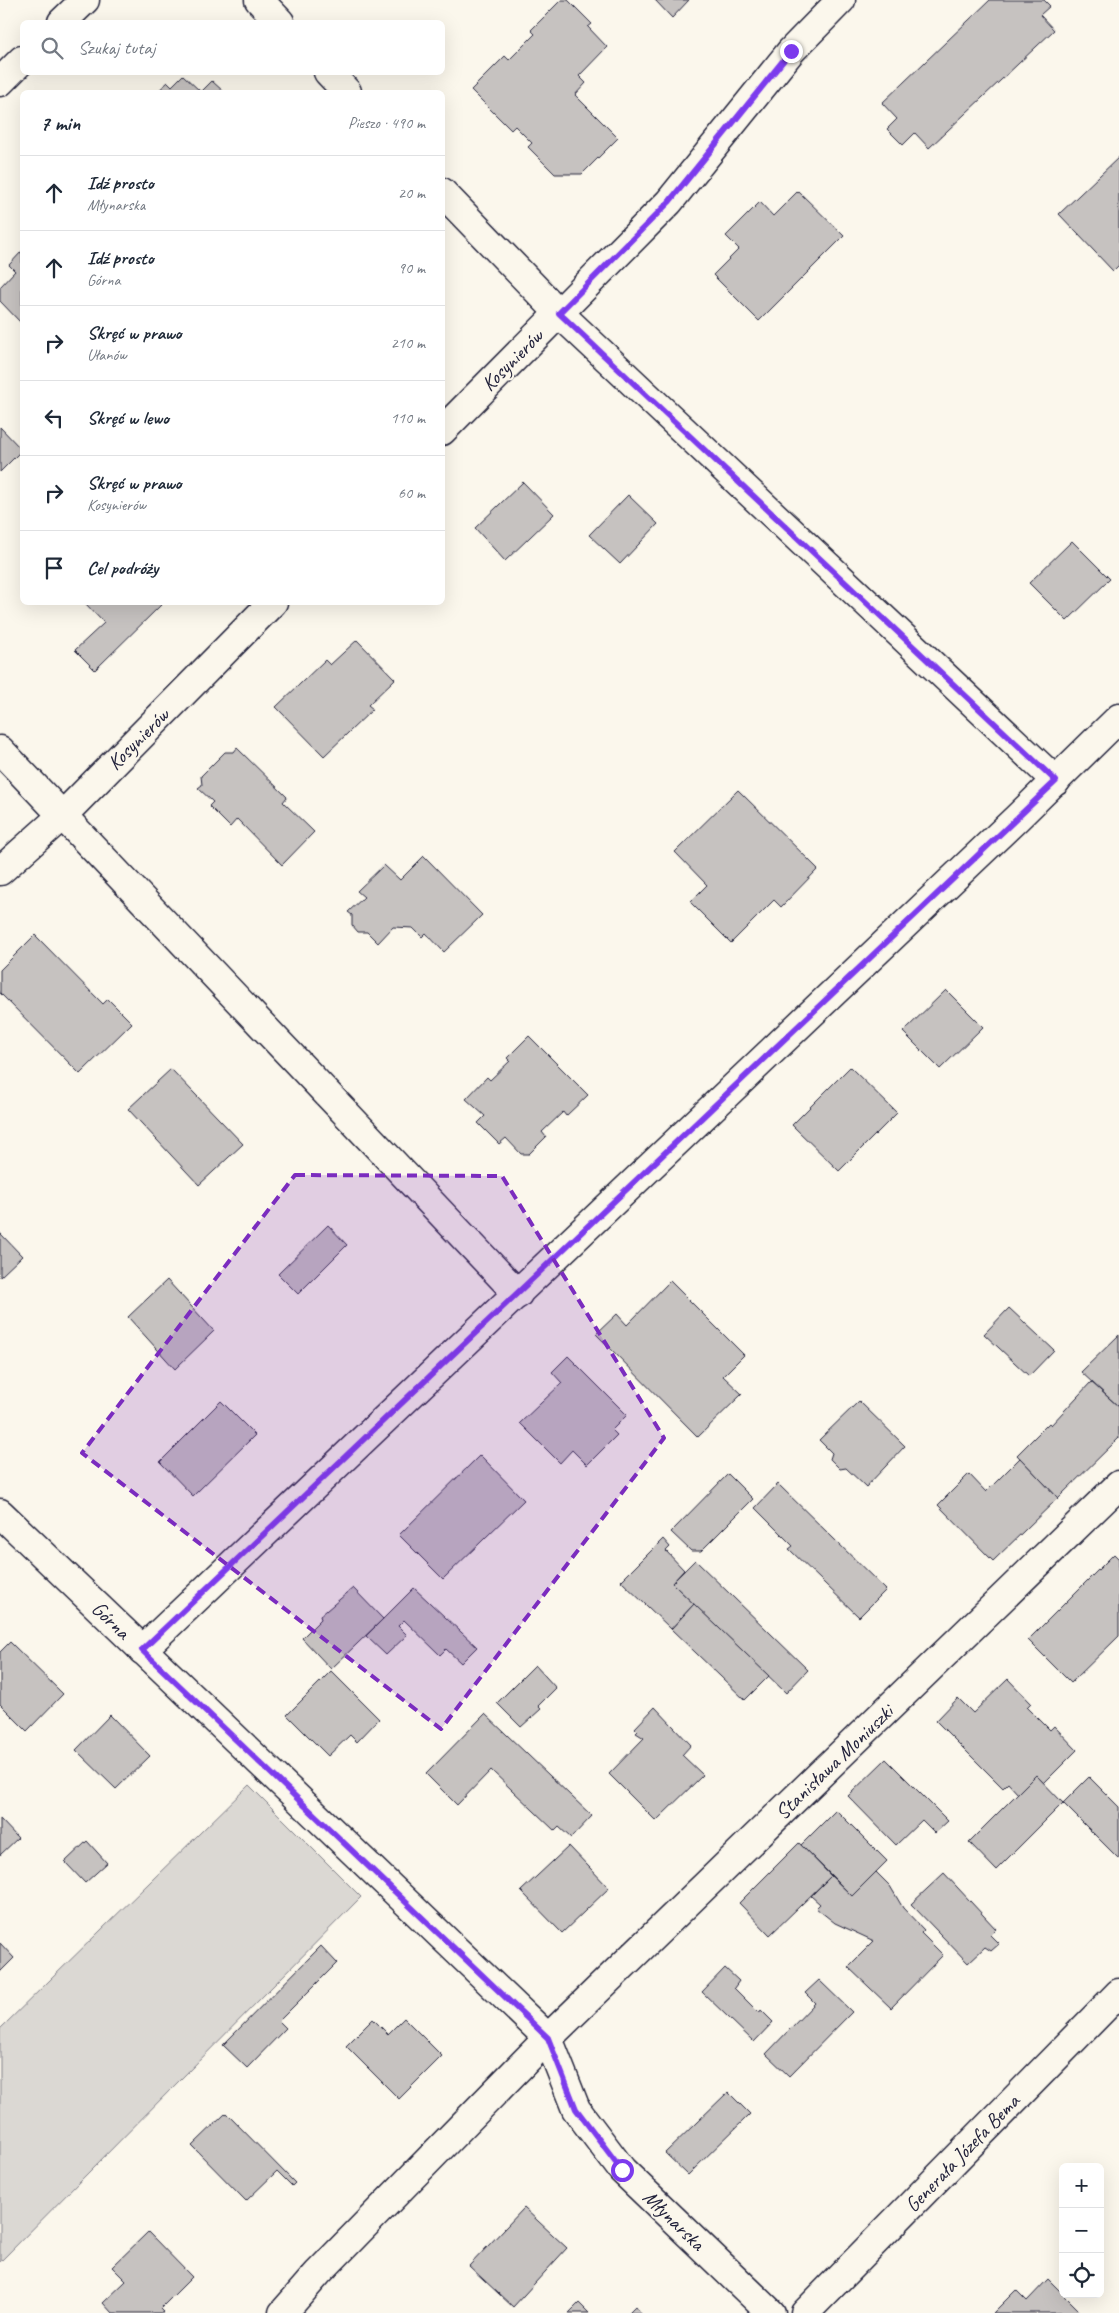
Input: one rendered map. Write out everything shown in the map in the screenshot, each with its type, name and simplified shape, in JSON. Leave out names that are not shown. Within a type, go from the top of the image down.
[{"type":"street","points":[[64,20],[85,0]]},
{"type":"street","points":[[259,0],[278,20]]},
{"type":"street","name":"Kosynierów","points":[[445,428],[669,202],[791,51],[841,0]]},
{"type":"street","points":[[0,82],[20,62]]},
{"type":"street","points":[[331,75],[345,90]]},
{"type":"street","points":[[445,195],[559,313],[1056,781]]},
{"type":"street","name":"Kosynierów","points":[[0,871],[63,814],[270,605]]},
{"type":"street","points":[[142,1650],[1056,781],[1119,718]]},
{"type":"street","points":[[0,750],[518,1294]]},
{"type":"street","name":"Stanisława Moniuszki","points":[[283,2313],[318,2274],[548,2038],[1119,1485]]},
{"type":"street","name":"Górna","points":[[0,1513],[548,2038]]},
{"type":"street","name":"Generała Józefa Bema","points":[[805,2313],[1119,1994]]},
{"type":"street","name":"Młynarska","points":[[548,2038],[576,2109],[622,2170],[771,2313]]},
{"type":"highlighted area","points":[[295,1175],[502,1176],[664,1438],[441,1729],[82,1453]]},
{"type":"shaded area","points":[[249,1785],[361,1897],[0,2262],[0,2029]]},
{"type":"building","points":[[561,0],[568,0],[592,24],[588,27],[607,47],[579,76],[586,83],[575,95],[618,138],[582,174],[555,174],[528,147],[532,143],[515,126],[511,130],[471,90],[505,56],[509,60],[535,34],[531,30]]},
{"type":"building","points":[[655,0],[689,0],[672,18]]},
{"type":"building","points":[[990,0],[1044,0],[1050,6],[1040,15],[1054,30],[929,148],[915,133],[903,145],[887,129],[897,119],[882,103]]},
{"type":"building","points":[[183,75],[199,90],[159,90],[168,82],[172,86]]},
{"type":"building","points":[[212,81],[222,90],[203,90]]},
{"type":"building","points":[[1119,157],[1119,265],[1113,271],[1059,214]]},
{"type":"building","points":[[798,191],[844,236],[759,321],[713,275],[739,249],[726,236],[760,202],[773,216]]},
{"type":"building","points":[[20,253],[20,322],[0,301],[0,287],[15,271],[9,265]]},
{"type":"building","points":[[0,427],[20,448],[20,452],[0,472]]},
{"type":"building","points":[[523,482],[554,514],[505,561],[475,528]]},
{"type":"building","points":[[628,495],[658,524],[620,564],[589,535]]},
{"type":"building","points":[[1072,541],[1110,579],[1067,621],[1029,583]]},
{"type":"building","points":[[87,605],[161,605],[95,670],[75,650],[104,623]]},
{"type":"building","points":[[357,640],[395,679],[368,705],[373,709],[324,756],[276,707],[325,660],[330,665]]},
{"type":"building","points":[[237,748],[287,797],[283,802],[314,832],[282,865],[237,819],[230,827],[209,806],[213,802],[198,788],[202,785],[201,776],[225,752],[234,752]]},
{"type":"building","points":[[738,790],[818,869],[781,907],[774,900],[731,943],[690,902],[707,885],[675,852]]},
{"type":"building","points":[[424,856],[482,915],[444,952],[426,933],[422,937],[413,928],[393,927],[378,943],[367,932],[358,932],[352,925],[352,915],[348,912],[364,897],[357,891],[384,865],[400,880]]},
{"type":"building","points":[[35,935],[103,1004],[108,999],[132,1023],[80,1074],[0,993],[0,970]]},
{"type":"building","points":[[946,990],[983,1027],[940,1069],[903,1032]]},
{"type":"building","points":[[529,1036],[588,1095],[566,1116],[563,1112],[542,1132],[546,1137],[529,1154],[521,1154],[506,1138],[499,1144],[478,1123],[485,1116],[466,1099],[487,1077],[490,1080],[510,1061],[507,1058]]},
{"type":"building","points":[[850,1067],[897,1113],[839,1171],[792,1125]]},
{"type":"building","points":[[171,1069],[243,1144],[199,1185],[128,1109]]},
{"type":"building","points":[[328,1225],[347,1245],[298,1294],[278,1274]]},
{"type":"building","points":[[0,1233],[22,1256],[0,1277]]},
{"type":"building","points":[[167,1280],[214,1331],[175,1369],[128,1317]]},
{"type":"building","points":[[670,1281],[744,1355],[723,1376],[742,1394],[698,1437],[596,1334],[617,1314],[627,1325]]},
{"type":"building","points":[[1009,1308],[1054,1350],[1029,1376],[984,1334]]},
{"type":"building","points":[[1119,1335],[1119,1407],[1081,1372]]},
{"type":"building","points":[[568,1356],[627,1415],[612,1430],[617,1435],[587,1465],[572,1450],[560,1463],[520,1423],[562,1383],[552,1372]]},
{"type":"building","points":[[1091,1382],[1119,1407],[1119,1438],[1058,1498],[1017,1455],[1049,1423],[1051,1425]]},
{"type":"building","points":[[221,1401],[255,1435],[193,1496],[160,1462]]},
{"type":"building","points":[[859,1401],[905,1446],[866,1487],[846,1468],[840,1469],[830,1459],[832,1453],[819,1440]]},
{"type":"building","points":[[480,1455],[524,1500],[443,1579],[399,1535]]},
{"type":"building","points":[[1020,1458],[1058,1498],[993,1561],[938,1505],[969,1474],[986,1492]]},
{"type":"building","points":[[728,1474],[753,1499],[701,1551],[691,1551],[671,1532]]},
{"type":"building","points":[[778,1484],[886,1590],[859,1617],[789,1549],[793,1546],[755,1508]]},
{"type":"building","points":[[663,1539],[670,1547],[666,1551],[684,1570],[672,1583],[694,1604],[671,1629],[621,1581]]},
{"type":"building","points":[[1114,1554],[1119,1559],[1119,1636],[1071,1683],[1028,1640]]},
{"type":"building","points":[[695,1560],[808,1670],[786,1693],[672,1583]]},
{"type":"building","points":[[353,1588],[383,1619],[331,1669],[302,1638],[321,1619],[320,1616]]},
{"type":"building","points":[[414,1588],[477,1647],[461,1663],[446,1649],[440,1655],[404,1620],[398,1626],[407,1635],[386,1655],[366,1636]]},
{"type":"building","points":[[694,1604],[769,1676],[745,1700],[671,1629]]},
{"type":"building","points":[[10,1642],[63,1694],[27,1731],[0,1704],[0,1652]]},
{"type":"building","points":[[535,1665],[556,1688],[538,1706],[541,1709],[521,1727],[497,1703]]},
{"type":"building","points":[[331,1671],[379,1719],[357,1742],[350,1735],[328,1756],[287,1715]]},
{"type":"building","points":[[1008,1679],[1031,1703],[1027,1707],[1050,1730],[1054,1726],[1077,1750],[1044,1783],[1036,1775],[1018,1794],[1008,1783],[1003,1788],[936,1721],[958,1698],[973,1713]]},
{"type":"building","points":[[655,1707],[691,1745],[682,1755],[703,1775],[656,1821],[609,1774],[644,1738],[636,1733],[638,1731],[635,1728]]},
{"type":"building","points":[[485,1714],[592,1816],[571,1838],[559,1827],[555,1831],[491,1770],[457,1805],[426,1774]]},
{"type":"building","points":[[110,1715],[150,1756],[116,1789],[76,1750]]},
{"type":"building","points":[[886,1759],[948,1821],[935,1833],[922,1820],[896,1845],[848,1796]]},
{"type":"building","points":[[1036,1775],[1063,1803],[996,1870],[969,1842]]},
{"type":"building","points":[[1089,1777],[1119,1807],[1119,1859],[1063,1803]]},
{"type":"building","points":[[836,1810],[887,1861],[852,1896],[801,1845]]},
{"type":"building","points":[[0,1819],[18,1838],[0,1855]]},
{"type":"building","points":[[87,1841],[107,1863],[85,1883],[65,1862]]},
{"type":"building","points":[[799,1843],[831,1876],[770,1935],[739,1903]]},
{"type":"building","points":[[569,1846],[609,1888],[562,1933],[521,1891]]},
{"type":"building","points":[[876,1872],[890,1886],[903,1908],[924,1930],[921,1933],[943,1955],[891,2008],[848,1967],[874,1941],[835,1923],[816,1908],[820,1904],[811,1896],[831,1876],[852,1896]]},
{"type":"building","points":[[944,1873],[996,1929],[990,1935],[999,1944],[991,1951],[985,1947],[968,1963],[911,1904]]},
{"type":"building","points":[[0,1943],[14,1958],[0,1972]]},
{"type":"building","points":[[321,1946],[337,1963],[279,2021],[286,2028],[247,2068],[223,2045]]},
{"type":"building","points":[[725,1968],[739,1981],[734,1988],[759,2013],[761,2010],[773,2022],[754,2042],[702,1992]]},
{"type":"building","points":[[819,1980],[852,2012],[789,2076],[766,2054],[815,2003],[805,1993]]},
{"type":"building","points":[[404,2018],[442,2056],[399,2099],[346,2046],[373,2019],[388,2034]]},
{"type":"building","points":[[728,2092],[750,2114],[688,2175],[665,2153]]},
{"type":"building","points":[[226,2113],[295,2183],[292,2186],[277,2171],[246,2201],[192,2146]]},
{"type":"building","points":[[524,2208],[567,2248],[513,2307],[469,2266]]},
{"type":"building","points":[[148,2232],[192,2277],[160,2309],[164,2313],[112,2313],[103,2303],[126,2281],[112,2267]]},
{"type":"building","points":[[1048,2279],[1059,2290],[1059,2298],[1067,2298],[1082,2313],[993,2313],[1016,2290],[1027,2301]]},
{"type":"building","points":[[579,2303],[589,2313],[569,2313]]},
{"type":"building","points":[[635,2306],[641,2313],[628,2313]]},
{"type":"route","points":[[622,2170],[576,2109],[548,2038],[142,1650],[1056,781],[559,313],[669,202],[791,51]]}]
